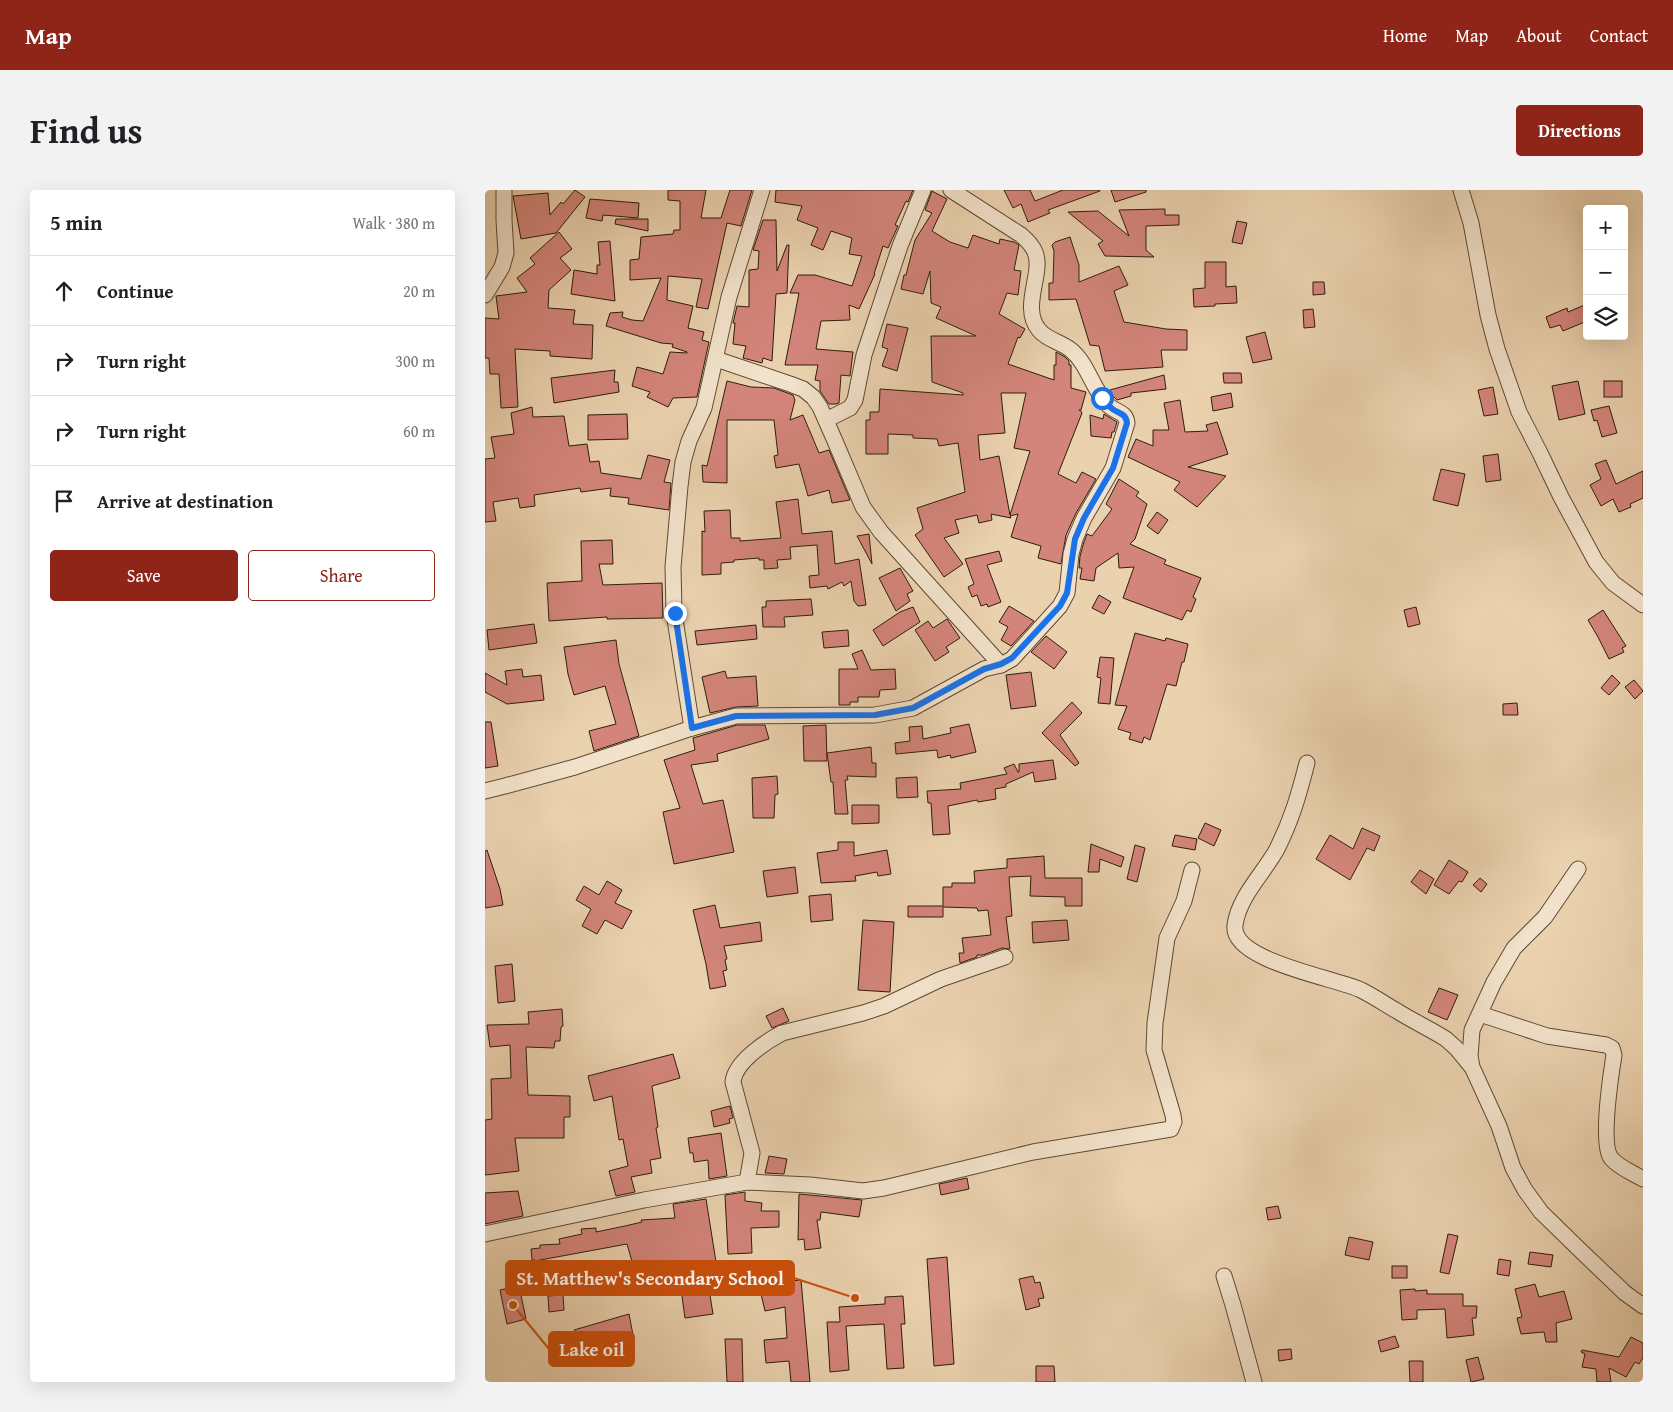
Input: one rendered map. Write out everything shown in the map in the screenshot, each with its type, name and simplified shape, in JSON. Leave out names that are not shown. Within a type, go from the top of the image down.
[{"type":"street","points":[[485,295],[502,267],[506,253],[504,190]]},
{"type":"street","points":[[692,728],[675,613],[673,567],[677,509],[683,462],[689,440],[704,408],[729,297],[762,190]]},
{"type":"street","points":[[826,420],[850,408],[855,400],[864,354],[900,246],[923,190]]},
{"type":"street","points":[[485,790],[575,767],[692,728],[736,716],[875,715],[913,708],[984,669],[1001,664],[1012,658],[1060,606],[1067,593],[1075,539],[1084,518],[1113,468],[1127,418],[1123,413],[1108,405],[1102,398],[1079,358],[1071,350],[1038,330],[1032,314],[1031,301],[1036,254],[1031,244],[1021,235],[951,190]]},
{"type":"street","points":[[1461,190],[1471,224],[1488,315],[1519,412],[1596,562],[1613,582],[1643,605]]},
{"type":"street","points":[[716,359],[803,390],[813,397],[826,420],[863,506],[881,532],[1001,664]]},
{"type":"street","points":[[1307,763],[1293,816],[1276,850],[1257,878],[1238,915],[1235,930],[1237,936],[1245,946],[1265,958],[1360,990],[1446,1039],[1472,1067]]},
{"type":"street","points":[[1578,869],[1545,917],[1514,948],[1494,982],[1473,1030],[1470,1056],[1472,1067],[1499,1126],[1513,1168],[1525,1190],[1541,1212],[1625,1293],[1643,1306]]},
{"type":"street","points":[[485,1234],[644,1200],[747,1182],[810,1185],[863,1191],[884,1188],[1033,1152],[1171,1129],[1174,1122],[1173,1114],[1154,1050],[1155,1023],[1167,938],[1185,901],[1192,870]]},
{"type":"street","points":[[747,1182],[752,1153],[733,1082],[735,1071],[751,1054],[782,1032],[863,1013],[884,1006],[941,979],[1005,957]]},
{"type":"street","points":[[1480,1014],[1547,1036],[1606,1045],[1612,1048],[1614,1055],[1607,1100],[1607,1150],[1611,1158],[1643,1179]]},
{"type":"street","points":[[1224,1276],[1254,1382]]},
{"type":"building","points":[[575,190],[585,197],[556,233],[521,239],[513,196],[548,193],[550,215]]},
{"type":"building","points":[[668,190],[706,190],[701,218],[721,218],[730,190],[752,190],[741,226],[727,223],[708,309],[696,307],[702,279],[668,276],[667,300],[693,306],[688,328],[704,332],[702,340],[709,342],[697,397],[673,398],[668,407],[647,397],[650,392],[632,386],[637,367],[663,374],[670,352],[687,352],[672,347],[673,344],[661,343],[606,326],[610,313],[623,312],[622,317],[643,321],[661,278],[630,280],[630,260],[639,259],[641,237],[673,234],[674,230],[680,230],[680,201],[668,200]]},
{"type":"building","points":[[776,190],[913,190],[895,225],[898,226],[888,248],[883,246],[875,274],[859,309],[849,305],[850,320],[821,321],[816,349],[853,352],[850,376],[841,375],[839,403],[836,404],[829,404],[820,391],[820,381],[815,380],[818,365],[785,365],[799,293],[790,293],[798,275],[815,275],[852,286],[862,256],[849,254],[852,238],[831,231],[823,250],[811,245],[818,228],[797,220],[802,206],[775,202]]},
{"type":"building","points":[[1004,190],[1030,190],[1035,201],[1063,190],[1100,191],[1048,210],[1050,213],[1028,222],[1021,204],[1013,208]]},
{"type":"building","points":[[1111,190],[1146,190],[1146,192],[1115,202]]},
{"type":"building","points":[[932,191],[947,199],[932,231],[950,242],[968,248],[973,235],[999,244],[1000,239],[1019,245],[1014,270],[1021,271],[1018,295],[1007,293],[999,314],[1025,329],[1020,338],[1018,337],[1008,364],[1054,380],[1056,352],[1065,357],[1069,361],[1069,365],[1071,365],[1071,388],[1086,392],[1081,410],[1079,410],[1082,413],[1058,474],[1076,483],[1082,472],[1096,479],[1076,513],[1066,535],[1061,564],[1038,558],[1041,546],[1011,537],[1018,514],[1010,516],[1011,518],[991,514],[992,520],[979,523],[977,515],[955,520],[959,533],[944,538],[963,564],[944,577],[915,535],[923,529],[917,508],[965,492],[958,443],[939,446],[937,439],[913,438],[913,435],[888,434],[888,454],[866,454],[866,420],[870,420],[870,412],[879,412],[880,389],[963,395],[963,393],[932,382],[931,336],[976,336],[936,318],[941,307],[931,303],[930,271],[923,294],[901,289],[915,240],[932,213],[925,210]],"holes":[[[1001,393],[1026,393],[1014,448],[1030,451],[1010,515],[999,456],[980,460],[978,435],[1005,433]]]},
{"type":"building","points":[[590,199],[639,203],[638,218],[603,215],[602,221],[586,218]]},
{"type":"building","points":[[1165,209],[1165,215],[1179,215],[1179,225],[1146,226],[1146,250],[1154,257],[1105,256],[1098,244],[1103,241],[1068,212],[1098,211],[1129,236],[1119,210]]},
{"type":"building","points":[[616,219],[648,219],[648,231],[615,224]]},
{"type":"building","points":[[763,220],[776,220],[777,271],[787,245],[789,245],[787,293],[776,294],[772,361],[763,358],[762,363],[743,358],[746,346],[733,344],[735,323],[733,323],[737,306],[749,307],[749,270],[758,269],[759,251],[753,250]]},
{"type":"building","points":[[1237,221],[1247,223],[1242,244],[1232,242]]},
{"type":"building","points":[[559,232],[572,249],[560,258],[571,270],[549,290],[548,308],[575,310],[573,324],[593,325],[592,359],[550,356],[550,351],[515,349],[518,407],[501,408],[499,374],[490,374],[489,358],[485,358],[485,318],[499,319],[496,296],[527,292],[517,278],[535,264],[530,258]]},
{"type":"building","points":[[1070,237],[1079,265],[1079,282],[1119,266],[1128,285],[1114,291],[1124,322],[1166,329],[1187,330],[1187,350],[1161,350],[1163,367],[1105,371],[1099,346],[1090,345],[1076,299],[1049,300],[1049,283],[1053,283],[1054,251],[1052,245],[1055,242]]},
{"type":"building","points":[[610,241],[615,301],[571,294],[574,270],[597,274],[597,265],[600,265],[598,242]]},
{"type":"building","points":[[1205,262],[1226,262],[1226,287],[1236,286],[1237,303],[1194,307],[1193,289],[1205,288]]},
{"type":"building","points":[[1313,282],[1324,282],[1325,294],[1313,295]]},
{"type":"building","points":[[1583,306],[1583,323],[1563,331],[1560,325],[1550,328],[1546,317],[1567,308],[1568,312]]},
{"type":"building","points":[[1313,309],[1315,327],[1304,328],[1303,310]]},
{"type":"building","points":[[887,324],[908,328],[897,371],[882,366],[888,349],[882,347]]},
{"type":"building","points":[[1265,332],[1272,359],[1253,363],[1246,337]]},
{"type":"building","points":[[615,370],[614,382],[618,382],[619,392],[554,403],[551,378]]},
{"type":"building","points":[[1223,373],[1241,373],[1242,383],[1224,383]]},
{"type":"building","points":[[1164,375],[1166,389],[1131,393],[1131,396],[1117,400],[1111,394],[1110,390]]},
{"type":"building","points":[[727,381],[751,387],[774,388],[793,395],[795,400],[790,420],[803,415],[819,453],[829,450],[850,500],[832,503],[829,490],[808,496],[799,464],[776,468],[774,456],[778,455],[774,420],[727,420],[727,483],[703,482],[702,465],[707,466]]},
{"type":"building","points":[[1578,381],[1585,414],[1559,420],[1552,386]]},
{"type":"building","points":[[1604,381],[1622,381],[1622,397],[1604,397]]},
{"type":"building","points":[[1493,387],[1498,414],[1484,416],[1478,390]]},
{"type":"building","points":[[1231,393],[1233,407],[1213,411],[1211,397]]},
{"type":"building","points":[[1180,400],[1185,432],[1208,431],[1206,425],[1217,422],[1228,454],[1188,467],[1226,476],[1197,507],[1174,490],[1180,482],[1128,457],[1136,439],[1153,446],[1153,430],[1169,430],[1164,403]]},
{"type":"building","points":[[1609,406],[1617,433],[1602,437],[1597,420],[1594,421],[1591,410]]},
{"type":"building","points":[[532,407],[533,417],[564,416],[569,446],[587,444],[590,462],[599,461],[601,473],[641,479],[648,455],[670,460],[664,482],[671,483],[669,510],[628,504],[629,498],[610,496],[611,488],[581,492],[580,488],[534,495],[535,506],[520,508],[518,498],[493,502],[496,521],[485,522],[485,459],[495,458],[491,437],[514,434],[511,413]]},
{"type":"building","points":[[627,414],[628,439],[588,440],[588,415]]},
{"type":"building","points":[[1104,414],[1117,422],[1111,438],[1091,436],[1090,415],[1103,419]]},
{"type":"building","points":[[1498,454],[1501,480],[1486,482],[1483,456]]},
{"type":"building","points":[[1606,460],[1616,484],[1643,471],[1643,498],[1630,504],[1631,507],[1619,512],[1613,499],[1601,506],[1590,485],[1601,479],[1595,464]]},
{"type":"building","points":[[1441,469],[1465,474],[1458,506],[1433,500]]},
{"type":"building","points":[[1119,479],[1139,492],[1136,496],[1147,504],[1135,539],[1130,544],[1166,560],[1164,564],[1201,578],[1193,597],[1196,599],[1191,612],[1187,610],[1182,620],[1123,598],[1134,567],[1119,568],[1118,553],[1096,568],[1094,581],[1080,579],[1082,568],[1079,568],[1080,556],[1087,534],[1092,536],[1112,509],[1106,504]]},
{"type":"building","points":[[798,499],[802,534],[832,531],[835,564],[859,559],[866,605],[858,606],[854,601],[851,581],[844,586],[842,582],[828,589],[827,586],[810,588],[809,576],[819,575],[817,545],[790,547],[791,559],[777,560],[778,568],[764,569],[764,560],[759,560],[759,558],[734,560],[734,562],[721,563],[721,574],[702,575],[702,531],[705,532],[704,511],[730,510],[731,538],[740,538],[740,541],[781,538],[776,502]]},
{"type":"building","points":[[1157,512],[1168,520],[1158,534],[1147,526]]},
{"type":"building","points":[[869,534],[872,564],[857,536]]},
{"type":"building","points":[[612,540],[613,564],[599,564],[603,585],[662,583],[663,618],[607,619],[607,617],[549,621],[547,583],[582,581],[581,541]]},
{"type":"building","points":[[999,551],[1002,561],[987,565],[1001,602],[988,607],[987,604],[981,606],[977,595],[972,597],[968,587],[974,584],[965,559]]},
{"type":"building","points":[[900,568],[913,591],[907,594],[910,601],[896,611],[879,578]]},
{"type":"building","points":[[1099,595],[1111,602],[1104,614],[1092,608]]},
{"type":"building","points":[[811,599],[813,615],[784,617],[785,627],[763,627],[762,607],[766,607],[766,601]]},
{"type":"building","points":[[1009,606],[1034,621],[1011,646],[1001,640],[1008,627],[999,622]]},
{"type":"building","points":[[913,607],[920,622],[883,646],[873,630],[900,612]]},
{"type":"building","points":[[1416,607],[1420,624],[1408,627],[1404,610]]},
{"type":"building","points":[[1603,610],[1626,646],[1622,648],[1624,652],[1609,659],[1588,620]]},
{"type":"building","points":[[947,619],[960,638],[946,647],[949,652],[935,661],[915,630],[928,621],[933,628]]},
{"type":"building","points":[[534,624],[537,643],[489,650],[487,630]]},
{"type":"building","points":[[756,625],[757,639],[697,645],[695,631]]},
{"type":"building","points":[[848,630],[849,646],[824,648],[822,632]]},
{"type":"building","points":[[1135,633],[1165,641],[1166,638],[1188,644],[1176,686],[1167,684],[1150,740],[1144,737],[1142,743],[1129,739],[1131,733],[1118,729],[1127,706],[1115,705]]},
{"type":"building","points":[[1046,636],[1067,652],[1054,669],[1031,652]]},
{"type":"building","points":[[616,640],[619,664],[639,736],[594,751],[589,731],[616,724],[605,686],[574,695],[568,674],[564,647]]},
{"type":"building","points":[[862,650],[871,670],[895,669],[896,689],[880,690],[879,697],[858,697],[858,702],[850,702],[850,705],[839,705],[839,669],[858,669],[852,654]]},
{"type":"building","points":[[1100,657],[1114,658],[1110,704],[1098,703],[1101,678],[1097,677]]},
{"type":"building","points":[[522,669],[523,677],[541,675],[544,700],[507,704],[485,692],[485,673],[507,685],[505,671]]},
{"type":"building","points":[[725,671],[727,678],[756,676],[758,706],[736,707],[710,713],[702,677]]},
{"type":"building","points":[[1031,672],[1036,706],[1011,709],[1006,675]]},
{"type":"building","points":[[1612,675],[1620,683],[1609,695],[1601,688]]},
{"type":"building","points":[[1634,680],[1643,691],[1635,699],[1625,687]]},
{"type":"building","points":[[1072,702],[1082,713],[1060,735],[1079,763],[1075,766],[1042,733]]},
{"type":"building","points":[[1517,703],[1518,715],[1503,715],[1503,704]]},
{"type":"building","points":[[485,722],[491,722],[498,766],[485,768]]},
{"type":"building","points":[[969,724],[976,752],[951,758],[950,755],[938,758],[937,750],[896,754],[895,743],[910,741],[909,727],[922,726],[923,739],[951,733],[950,728]]},
{"type":"building","points":[[737,725],[765,725],[769,739],[717,754],[718,761],[691,765],[703,804],[723,800],[734,852],[674,864],[663,812],[680,808],[664,760],[695,750],[693,738]]},
{"type":"building","points":[[826,725],[827,761],[804,761],[803,726]]},
{"type":"building","points":[[871,747],[872,763],[876,763],[876,777],[847,776],[848,780],[845,780],[848,814],[835,814],[833,782],[831,782],[827,753]]},
{"type":"building","points":[[1053,760],[1056,779],[1035,782],[1033,772],[1006,784],[1006,787],[995,789],[996,799],[978,802],[977,800],[948,806],[950,834],[933,835],[931,803],[928,803],[927,791],[961,789],[960,783],[1007,774],[1004,768],[1014,764],[1019,772],[1019,764]]},
{"type":"building","points":[[777,776],[778,794],[775,795],[774,818],[753,818],[752,778]]},
{"type":"building","points":[[917,777],[918,797],[897,798],[896,778]]},
{"type":"building","points":[[852,805],[879,805],[879,823],[852,824]]},
{"type":"building","points":[[1205,823],[1221,830],[1214,846],[1198,838]]},
{"type":"building","points":[[1362,828],[1380,836],[1374,851],[1367,848],[1350,880],[1316,859],[1330,835],[1353,849]]},
{"type":"building","points":[[1175,835],[1197,839],[1195,850],[1172,846]]},
{"type":"building","points":[[838,842],[854,842],[854,856],[887,850],[891,874],[878,876],[877,872],[855,876],[856,881],[821,883],[817,853],[838,850]]},
{"type":"building","points":[[1091,844],[1124,857],[1121,867],[1100,859],[1099,872],[1088,872]]},
{"type":"building","points":[[1135,845],[1145,848],[1137,882],[1127,879]]},
{"type":"building","points":[[487,850],[500,889],[503,905],[485,908],[485,851]]},
{"type":"building","points":[[1044,856],[1045,878],[1082,878],[1082,906],[1065,906],[1065,897],[1030,896],[1031,876],[1009,877],[1012,916],[1006,917],[1010,949],[1002,948],[983,955],[977,955],[977,957],[960,963],[959,953],[964,953],[962,938],[991,935],[988,910],[978,911],[977,908],[943,907],[943,917],[908,917],[908,906],[943,906],[943,887],[952,887],[952,883],[975,883],[974,871],[1007,868],[1007,859]]},
{"type":"building","points":[[1449,860],[1468,872],[1462,882],[1459,881],[1449,894],[1434,885]]},
{"type":"building","points":[[795,867],[798,893],[767,897],[763,871]]},
{"type":"building","points":[[1420,870],[1434,879],[1426,894],[1411,882]]},
{"type":"building","points":[[1480,878],[1487,884],[1481,892],[1473,885]]},
{"type":"building","points":[[607,881],[622,890],[615,903],[632,911],[622,929],[605,920],[597,934],[582,926],[591,909],[576,900],[584,886],[599,895]]},
{"type":"building","points":[[831,894],[833,920],[811,922],[809,896]]},
{"type":"building","points":[[715,905],[720,928],[760,922],[762,941],[724,946],[727,959],[725,960],[727,970],[723,971],[726,986],[710,989],[693,910]]},
{"type":"building","points":[[863,920],[894,922],[890,992],[858,990]]},
{"type":"building","points":[[1067,920],[1069,940],[1033,943],[1032,922]]},
{"type":"building","points":[[512,964],[515,1001],[498,1003],[495,966]]},
{"type":"building","points":[[1439,988],[1458,995],[1447,1020],[1428,1012]]},
{"type":"building","points":[[783,1008],[789,1021],[772,1028],[766,1016]]},
{"type":"building","points":[[562,1009],[563,1026],[561,1027],[560,1041],[555,1041],[554,1048],[526,1047],[528,1095],[570,1096],[570,1117],[564,1117],[564,1138],[515,1138],[519,1171],[485,1175],[485,1120],[492,1119],[491,1079],[511,1078],[510,1045],[490,1047],[487,1025],[529,1024],[528,1012]]},
{"type":"building","points":[[673,1054],[680,1078],[652,1086],[661,1158],[650,1160],[652,1173],[631,1177],[635,1192],[616,1196],[609,1171],[628,1166],[623,1139],[619,1140],[612,1096],[594,1101],[588,1076]]},
{"type":"building","points":[[730,1106],[733,1118],[729,1119],[730,1123],[714,1127],[711,1111]]},
{"type":"building","points":[[721,1133],[727,1176],[709,1179],[708,1160],[694,1162],[693,1153],[690,1153],[688,1138]]},
{"type":"building","points":[[769,1156],[787,1159],[784,1174],[765,1173]]},
{"type":"building","points":[[967,1178],[969,1189],[941,1195],[939,1184]]},
{"type":"building","points":[[518,1191],[523,1216],[485,1224],[485,1193]]},
{"type":"building","points":[[745,1192],[745,1201],[762,1203],[761,1211],[779,1211],[779,1227],[751,1228],[752,1253],[728,1254],[725,1195]]},
{"type":"building","points":[[799,1194],[862,1200],[859,1217],[821,1212],[820,1220],[817,1220],[821,1248],[805,1250],[804,1239],[798,1240]]},
{"type":"building","points":[[706,1199],[716,1262],[733,1261],[736,1286],[709,1289],[713,1314],[685,1318],[679,1274],[614,1287],[614,1267],[633,1265],[627,1244],[532,1260],[531,1249],[540,1248],[540,1245],[560,1244],[559,1239],[582,1234],[581,1229],[596,1228],[596,1232],[642,1222],[641,1220],[675,1218],[673,1204]]},
{"type":"building","points":[[1278,1206],[1281,1218],[1268,1220],[1266,1208]]},
{"type":"building","points":[[1448,1234],[1458,1236],[1449,1274],[1440,1272]]},
{"type":"building","points":[[1349,1237],[1373,1242],[1369,1260],[1345,1255]]},
{"type":"building","points":[[1530,1252],[1553,1255],[1551,1267],[1528,1264]]},
{"type":"building","points":[[947,1257],[954,1364],[934,1366],[927,1259]]},
{"type":"building","points":[[1499,1259],[1511,1261],[1509,1276],[1497,1274]]},
{"type":"building","points":[[1392,1266],[1407,1266],[1407,1278],[1392,1278]]},
{"type":"building","points":[[771,1268],[772,1283],[801,1280],[810,1382],[791,1382],[789,1361],[766,1363],[764,1340],[787,1338],[785,1307],[765,1311],[761,1294],[760,1269]]},
{"type":"building","points":[[1033,1276],[1035,1283],[1040,1282],[1044,1298],[1038,1299],[1040,1306],[1026,1310],[1019,1279]]},
{"type":"building","points":[[1535,1284],[1539,1297],[1564,1291],[1572,1319],[1556,1323],[1557,1342],[1546,1342],[1544,1332],[1521,1334],[1517,1318],[1522,1317],[1515,1289]]},
{"type":"building","points":[[519,1286],[526,1319],[507,1324],[500,1290]]},
{"type":"building","points":[[1415,1289],[1415,1291],[1427,1290],[1427,1294],[1463,1294],[1463,1306],[1477,1306],[1476,1318],[1472,1318],[1474,1335],[1447,1338],[1445,1309],[1417,1310],[1417,1319],[1402,1320],[1400,1290]]},
{"type":"building","points":[[563,1295],[564,1310],[549,1312],[548,1296]]},
{"type":"building","points":[[903,1296],[905,1324],[901,1324],[904,1368],[887,1369],[884,1324],[846,1326],[849,1370],[830,1372],[827,1322],[840,1322],[839,1307],[885,1304],[885,1297]]},
{"type":"building","points":[[629,1314],[633,1335],[620,1338],[623,1349],[612,1352],[610,1346],[582,1354],[574,1330]]},
{"type":"building","points":[[1395,1336],[1399,1347],[1381,1352],[1378,1341]]},
{"type":"building","points":[[1631,1337],[1643,1343],[1643,1358],[1639,1364],[1635,1362],[1626,1377],[1609,1368],[1611,1382],[1597,1382],[1596,1369],[1582,1367],[1585,1354],[1581,1352],[1582,1350],[1619,1357]]},
{"type":"building","points":[[725,1339],[742,1339],[743,1382],[727,1382]]},
{"type":"building","points":[[1291,1349],[1292,1359],[1279,1361],[1278,1350]]},
{"type":"building","points":[[1478,1357],[1484,1379],[1471,1382],[1466,1360]]},
{"type":"building","points":[[1409,1361],[1423,1361],[1423,1382],[1410,1382]]},
{"type":"building","points":[[1036,1366],[1054,1366],[1055,1382],[1036,1382]]},
{"type":"place","name":"St. Matthew's Secondary School","points":[[855,1298]]},
{"type":"place","name":"Lake oil","points":[[513,1305]]},
{"type":"route","points":[[675,613],[692,728],[736,716],[875,715],[913,708],[984,669],[1001,664],[1012,658],[1060,606],[1067,593],[1071,554],[1075,539],[1084,518],[1113,468],[1127,423],[1127,418],[1123,413],[1108,405],[1102,398]]}]
